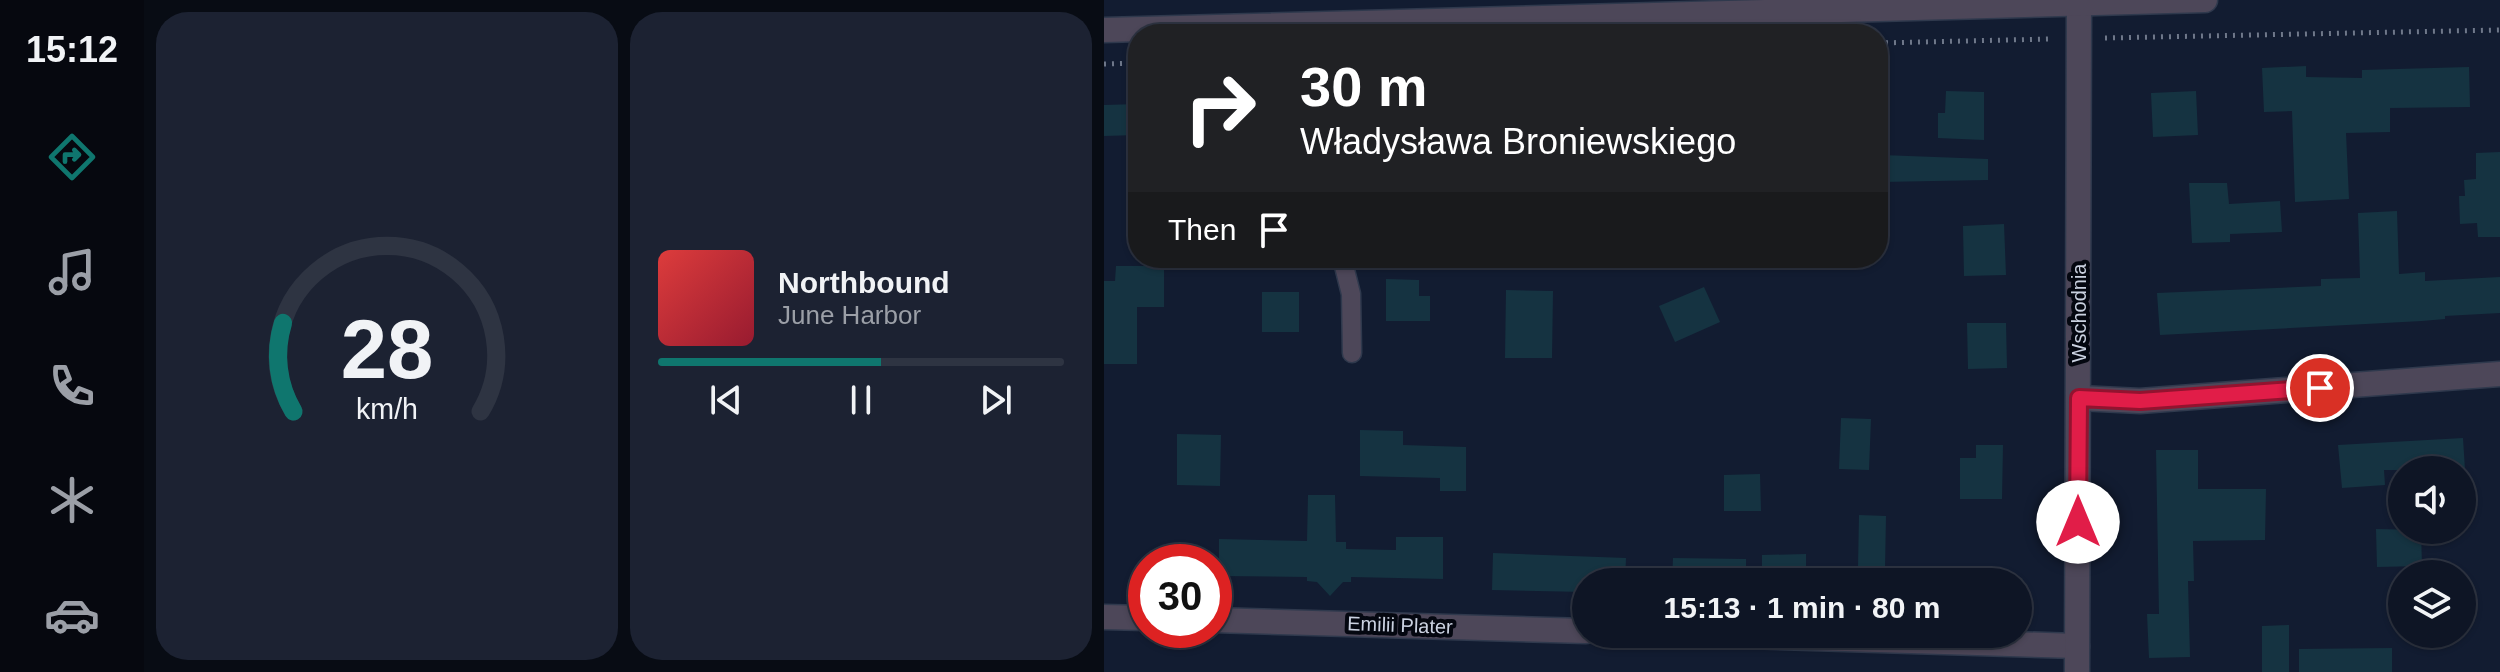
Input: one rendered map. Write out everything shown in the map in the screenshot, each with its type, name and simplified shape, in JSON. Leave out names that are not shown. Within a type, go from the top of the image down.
[{"type":"street","points":[[1655,24],[2040,2],[2205,0]]},
{"type":"street","name":"Wschodnia","points":[[2077,672],[2079,3]]},
{"type":"street","points":[[1104,30],[1128,30]]},
{"type":"street","points":[[2079,398],[2140,401],[2500,374]]},
{"type":"street","points":[[1104,617],[1128,618]]},
{"type":"street","name":"Emilii Plater","points":[[1232,621],[1572,631]]},
{"type":"street","points":[[2032,645],[2077,646]]},
{"type":"lane","points":[[1344,268],[1351,294],[1352,353]]},
{"type":"path","points":[[1888,43],[2500,30]]},
{"type":"path","points":[[1104,64],[1128,63]]},
{"type":"building","points":[[2306,66],[2306,77],[2362,78],[2362,70],[2469,67],[2470,107],[2390,108],[2390,132],[2346,133],[2349,199],[2295,202],[2292,111],[2264,112],[2262,68]]},
{"type":"building","points":[[1946,91],[1984,92],[1984,140],[1938,138],[1938,113],[1945,113]]},
{"type":"building","points":[[2196,91],[2198,135],[2153,137],[2151,93]]},
{"type":"building","points":[[1128,104],[1128,135],[1104,136],[1104,105]]},
{"type":"building","points":[[2500,152],[2500,237],[2478,237],[2477,223],[2460,224],[2459,196],[2465,196],[2464,180],[2476,179],[2476,153]]},
{"type":"building","points":[[1888,155],[1988,159],[1988,180],[1888,182]]},
{"type":"building","points":[[2189,183],[2227,183],[2229,204],[2280,201],[2282,232],[2230,234],[2230,242],[2192,243]]},
{"type":"building","points":[[2397,211],[2399,274],[2425,272],[2425,281],[2500,277],[2500,313],[2445,316],[2445,319],[2422,321],[2160,335],[2157,293],[2321,286],[2321,279],[2360,278],[2358,213]]},
{"type":"building","points":[[2004,224],[2006,275],[1964,276],[1963,226]]},
{"type":"building","points":[[1116,266],[1164,268],[1164,307],[1137,307],[1137,364],[1104,364],[1104,281],[1115,281]]},
{"type":"building","points":[[1386,279],[1419,280],[1419,296],[1430,296],[1430,321],[1386,321]]},
{"type":"building","points":[[1704,287],[1720,322],[1675,342],[1659,306]]},
{"type":"building","points":[[1506,290],[1553,291],[1552,358],[1505,358]]},
{"type":"building","points":[[1262,292],[1299,292],[1299,332],[1262,332]]},
{"type":"building","points":[[1967,323],[2006,323],[2007,368],[1968,369]]},
{"type":"building","points":[[1841,418],[1871,419],[1869,470],[1839,469]]},
{"type":"building","points":[[1360,430],[1403,431],[1403,445],[1466,447],[1466,491],[1440,491],[1440,478],[1360,476]]},
{"type":"building","points":[[1177,434],[1221,435],[1220,486],[1177,485]]},
{"type":"building","points":[[2463,438],[2464,456],[2388,456],[2388,470],[2384,470],[2385,485],[2342,488],[2338,445]]},
{"type":"building","points":[[1976,445],[2003,445],[2002,499],[1960,499],[1960,458],[1976,458]]},
{"type":"building","points":[[2156,450],[2198,450],[2198,489],[2266,489],[2265,540],[2193,541],[2194,581],[2188,581],[2190,657],[2149,658],[2147,614],[2159,614]]},
{"type":"building","points":[[1760,474],[1761,511],[1724,511],[1724,475]]},
{"type":"building","points":[[1308,495],[1335,495],[1336,542],[1346,542],[1346,549],[1396,550],[1396,537],[1443,537],[1443,579],[1351,577],[1351,582],[1343,582],[1330,596],[1317,582],[1307,581],[1307,577],[1232,576],[1232,544],[1219,544],[1219,539],[1307,541]]},
{"type":"building","points":[[1859,515],[1886,516],[1885,568],[1858,568]]},
{"type":"building","points":[[2376,529],[2388,529],[2388,544],[2421,544],[2422,560],[2388,560],[2388,567],[2377,567]]},
{"type":"building","points":[[1493,553],[1626,558],[1626,568],[1572,568],[1572,592],[1492,590]]},
{"type":"building","points":[[1806,554],[1806,568],[1762,568],[1762,555]]},
{"type":"building","points":[[1673,558],[1746,559],[1746,568],[1673,568]]},
{"type":"building","points":[[2289,625],[2289,672],[2262,672],[2262,626]]},
{"type":"building","points":[[2392,648],[2392,672],[2299,672],[2299,649]]},
{"type":"route","points":[[2078,522],[2079,398],[2140,401],[2320,388]]}]
